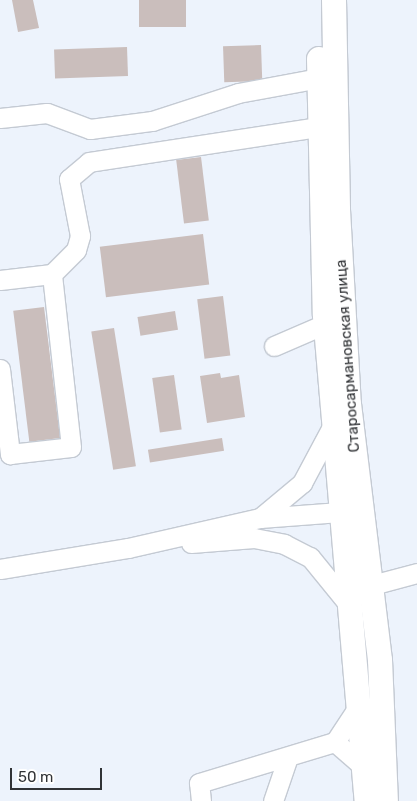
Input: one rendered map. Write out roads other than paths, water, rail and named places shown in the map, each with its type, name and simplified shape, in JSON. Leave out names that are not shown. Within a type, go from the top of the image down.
[{"type":"main road","name":"Старосармановская улица","points":[[319,0],[319,127],[326,324],[340,512],[353,612],[367,801]]},
{"type":"main road","name":"Старосармановская улица","points":[[334,0],[338,210],[349,404],[372,585],[386,801]]},
{"type":"street","points":[[0,118],[46,113],[90,129],[152,120],[238,94],[319,78]]},
{"type":"street","points":[[0,280],[52,274],[78,243],[69,179],[89,162],[319,127]]},
{"type":"street","points":[[0,369],[10,454],[72,447],[52,274]]},
{"type":"street","points":[[274,346],[326,324]]},
{"type":"street","points":[[260,518],[302,483],[333,425]]},
{"type":"street","points":[[0,569],[128,548],[260,518],[340,512],[365,520]]},
{"type":"street","points":[[128,548],[254,538],[284,544],[310,557],[336,583],[353,612]]},
{"type":"street","points":[[372,585],[417,573]]},
{"type":"street","points":[[200,801],[200,783],[335,742],[360,704]]},
{"type":"street","points":[[335,742],[365,768]]},
{"type":"street","points":[[273,801],[288,757]]}]
